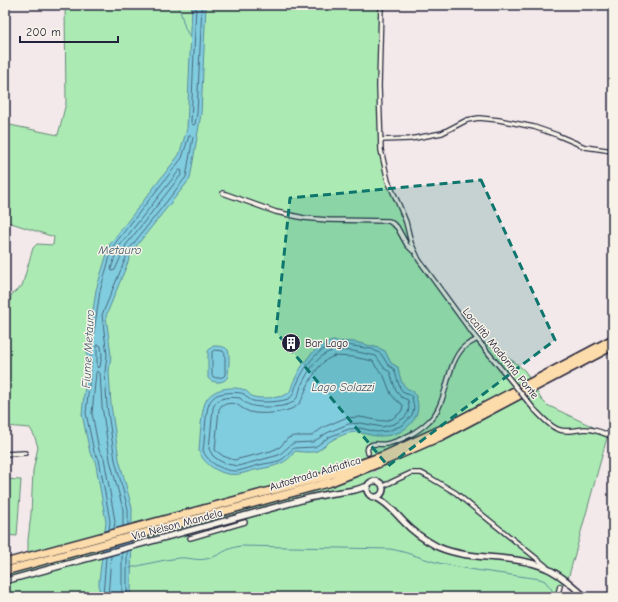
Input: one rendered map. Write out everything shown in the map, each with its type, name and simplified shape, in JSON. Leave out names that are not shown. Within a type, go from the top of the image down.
[{"type":"highway","name":"Autostrada Adriatica","points":[[5,571],[17,564],[192,516],[329,475],[385,455],[442,429],[613,339]]},
{"type":"highway","name":"Autostrada Adriatica","points":[[192,516],[331,482],[387,460],[442,436],[613,346]]},
{"type":"highway","name":"Autostrada Adriatica","points":[[5,563],[17,564]]},
{"type":"main road","points":[[388,505],[383,493],[383,486],[380,482],[370,482],[368,486],[368,494],[388,505],[416,533],[438,547],[468,556],[518,560],[545,568],[561,577],[585,597]]},
{"type":"main road","name":"Via Nelson Mandela","points":[[5,581],[309,498],[355,490],[368,486]]},
{"type":"main road","name":"Via Nelson Mandela","points":[[355,490],[368,494]]},
{"type":"main road","points":[[377,498],[383,493]]},
{"type":"street","name":"Località Madonna Ponte","points":[[381,5],[379,71],[380,140],[382,158],[388,181],[406,222],[414,252],[477,339],[533,408],[557,429],[563,431],[586,429],[596,430],[613,437]]},
{"type":"street","points":[[380,140],[410,139],[435,135],[467,120],[479,118],[499,120],[534,127],[585,147],[613,152]]},
{"type":"street","name":"Località Madonna Ponte","points":[[223,193],[276,212],[304,218],[389,221],[397,227],[410,249],[414,252]]},
{"type":"street","points":[[368,453],[368,448],[372,444],[385,444],[396,441],[409,435],[434,416],[461,350],[477,339]]},
{"type":"street","points":[[5,454],[25,453]]},
{"type":"street","points":[[383,486],[412,473],[421,473],[456,492],[542,564],[567,578]]},
{"type":"street","points":[[190,538],[245,522]]},
{"type":"street","points":[[557,597],[560,586]]},
{"type":"highlighted area","points":[[481,180],[555,340],[388,466],[276,332],[290,198]]},
{"type":"green space","points":[[65,5],[381,5],[379,78],[381,160],[399,203],[416,256],[476,337],[516,363],[525,371],[541,399],[547,405],[608,434],[568,579],[560,589],[558,597],[5,597],[5,570],[28,562],[28,540],[33,471],[38,447],[30,428],[5,426],[5,334],[11,295],[22,286],[33,248],[37,244],[53,245],[54,237],[5,221],[5,144],[10,125],[58,135],[66,103]]},
{"type":"green space","points":[[5,479],[21,480],[17,536],[5,535]]},
{"type":"water","points":[[192,5],[206,5],[201,114],[190,179],[133,250],[106,316],[111,355],[109,372],[111,405],[119,459],[132,508],[131,597],[99,597],[99,581],[106,522],[95,460],[90,453],[82,414],[87,352],[96,290],[110,244],[179,155],[187,129]]},
{"type":"water","name":"Lago Solazzi","points":[[333,341],[355,342],[385,351],[391,363],[398,367],[400,378],[404,385],[409,390],[413,391],[417,400],[418,408],[416,415],[406,428],[391,435],[382,436],[373,436],[358,432],[349,433],[334,439],[317,451],[295,451],[288,459],[280,464],[239,474],[227,474],[221,472],[210,466],[205,461],[199,451],[201,426],[205,403],[211,394],[226,388],[237,388],[246,391],[257,398],[271,398],[287,394],[309,356],[326,343]]},
{"type":"water","points":[[213,346],[223,347],[229,352],[228,376],[225,380],[220,382],[212,381],[208,378],[208,351]]},
{"type":"waterway","points":[[180,5],[179,7],[185,28],[190,38]]},
{"type":"waterway","points":[[130,568],[179,558],[199,560],[206,559],[241,546],[390,549],[436,562],[479,571],[540,579],[545,581],[555,594]]},
{"type":"tunnel","points":[[368,453],[375,472]]},
{"type":"place","name":"Bar Lago","points":[[291,343]]},
{"type":"water label","name":"Metauro","points":[[120,250]]},
{"type":"water label","name":"Fiume Metauro","points":[[88,349]]}]
